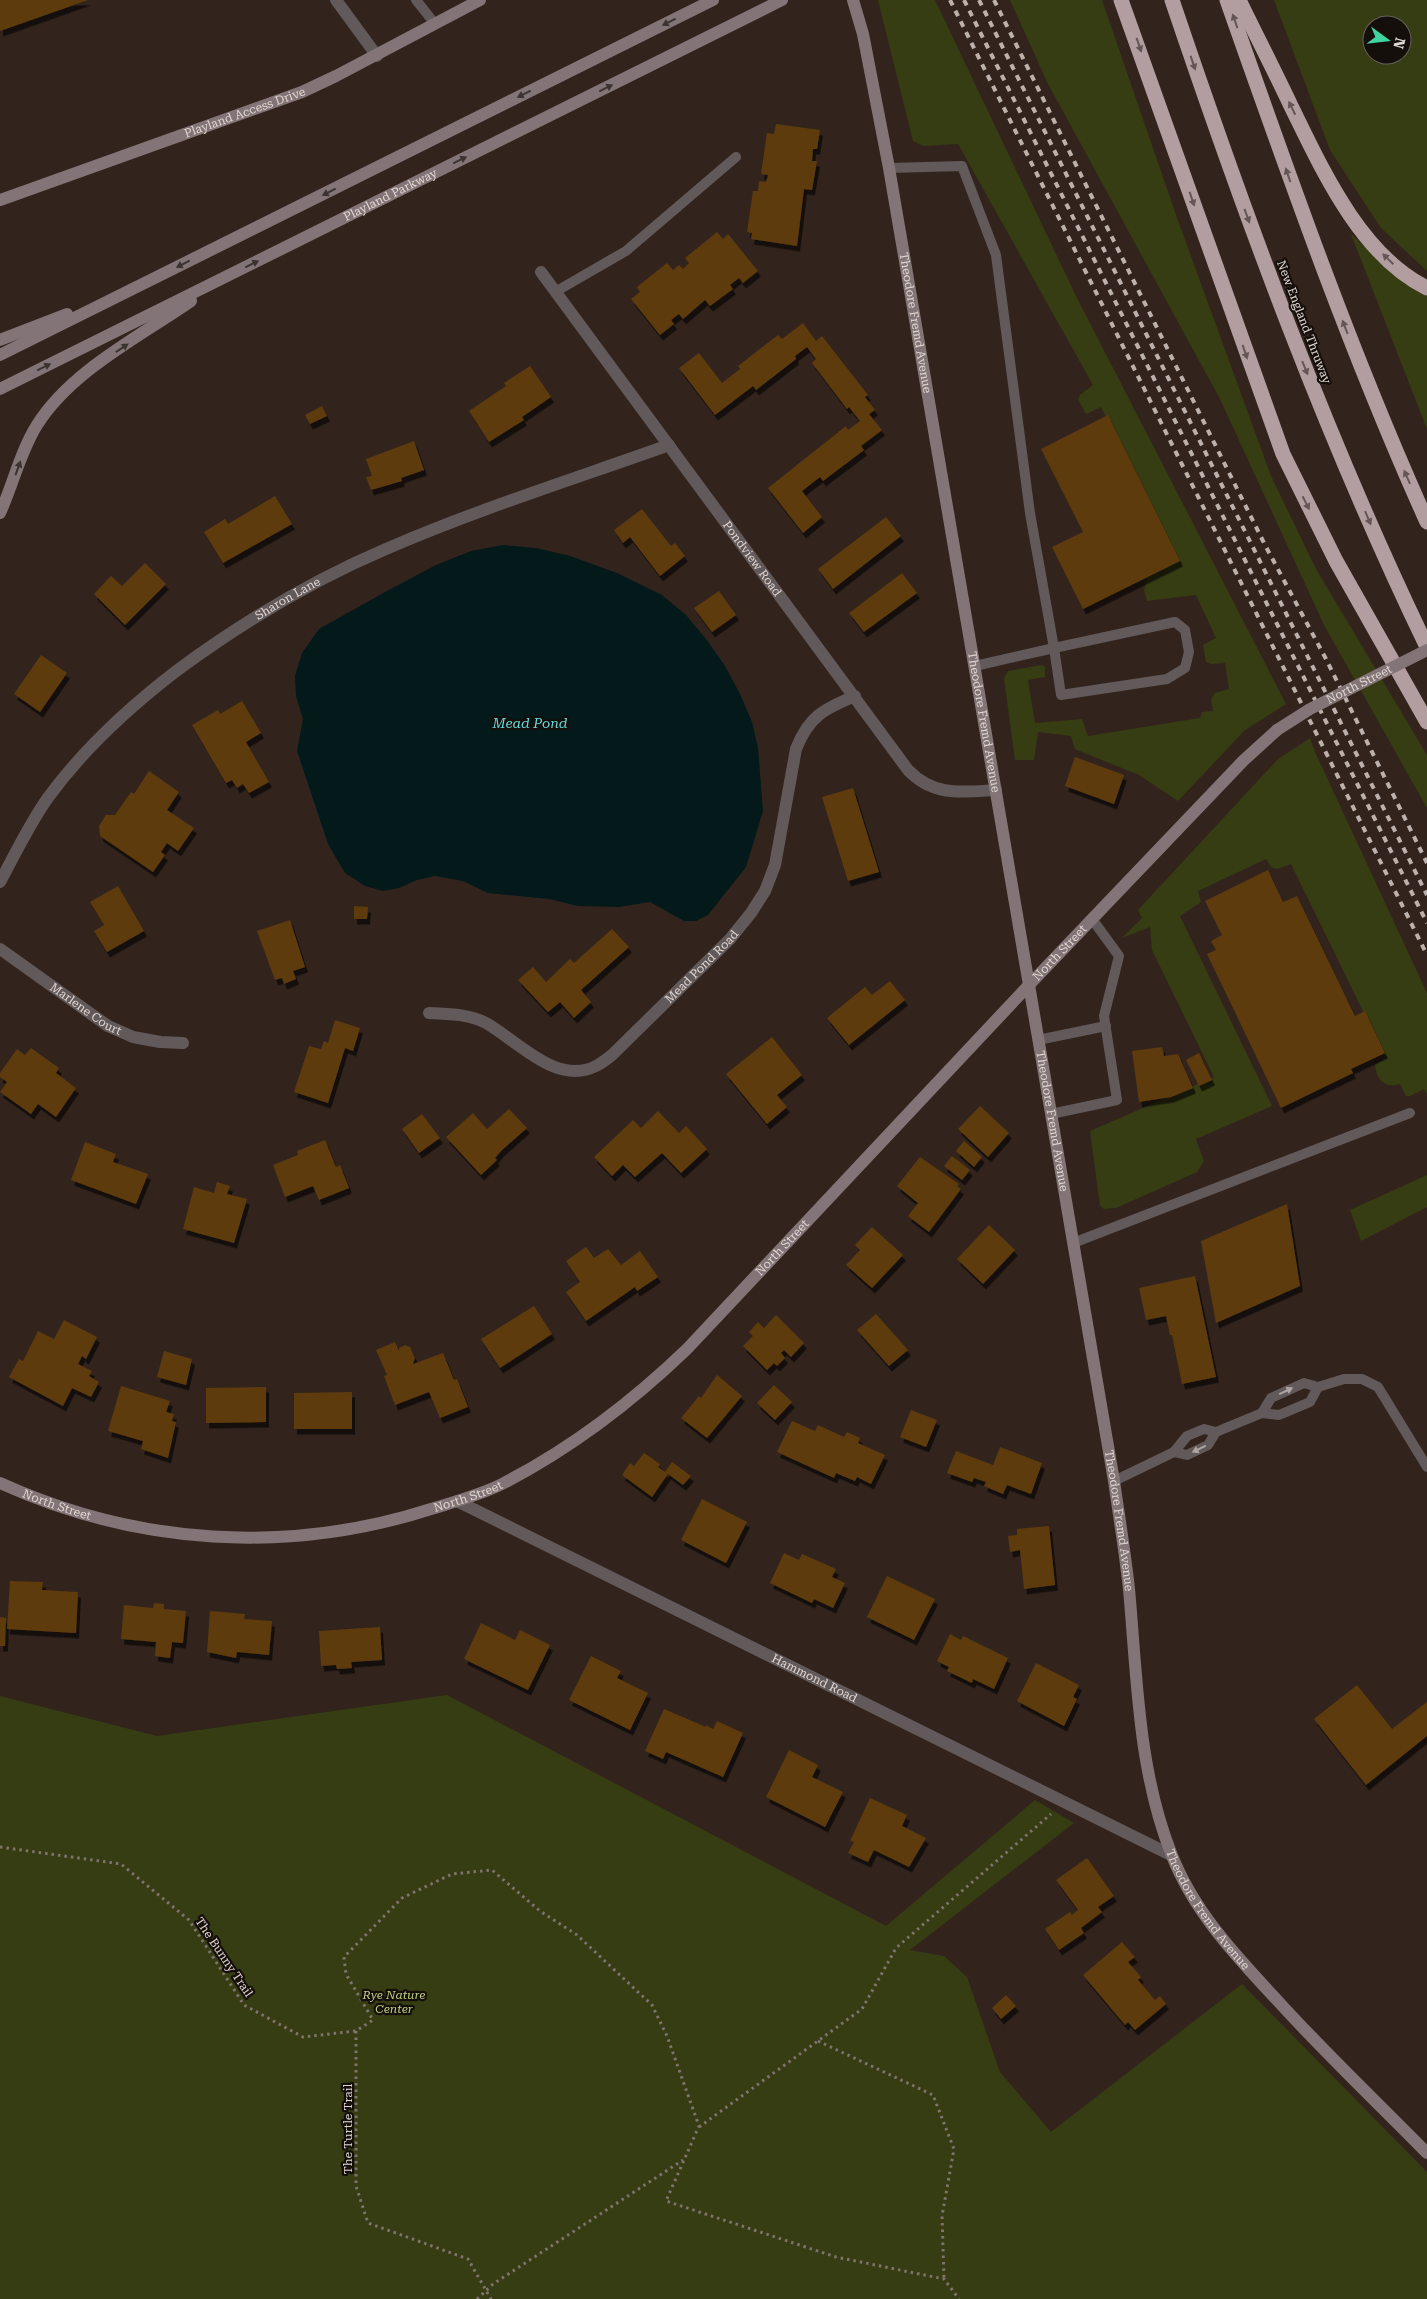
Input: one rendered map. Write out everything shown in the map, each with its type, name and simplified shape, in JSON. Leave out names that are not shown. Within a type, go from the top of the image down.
[{"type":"highway","points":[[1121,0],[1283,454],[1336,561],[1427,722]]},
{"type":"highway","name":"New England Thruway","points":[[1172,0],[1253,233],[1305,368],[1385,557],[1427,646]]},
{"type":"highway","points":[[1227,0],[1330,289],[1392,443],[1427,522]]},
{"type":"highway","points":[[1239,0],[1315,154],[1343,203],[1379,250],[1398,269],[1427,288]]},
{"type":"street","points":[[336,0],[377,56]]},
{"type":"street","name":"Playland Access Drive","points":[[0,200],[268,105],[377,56],[480,0]]},
{"type":"street","points":[[0,355],[713,0]]},
{"type":"street","name":"Playland Parkway","points":[[0,388],[782,0]]},
{"type":"street","name":"Theodore Fremd Avenue","points":[[853,0],[865,42],[889,168],[1114,1480],[1128,1587],[1145,1756],[1160,1823],[1172,1855],[1199,1908],[1217,1933],[1309,2035],[1427,2153]]},
{"type":"street","name":"Pondview Road","points":[[541,272],[908,770],[919,781],[936,789],[954,792],[996,790]]},
{"type":"street","points":[[0,514],[36,426],[67,389],[90,370],[231,274]]},
{"type":"street","points":[[0,340],[140,286]]},
{"type":"street","name":"Sharon Lane","points":[[0,882],[47,800],[98,739],[158,685],[239,627],[291,597],[384,550],[494,506],[669,445]]},
{"type":"street","name":"North Street","points":[[0,1483],[61,1508],[107,1522],[162,1532],[244,1539],[335,1532],[408,1516],[501,1485],[616,1412],[653,1383],[1248,755],[1277,730],[1310,709],[1427,650]]},
{"type":"street","name":"Mead Pond Road","points":[[429,1013],[472,1017],[486,1023],[541,1060],[562,1070],[578,1071],[596,1066],[612,1055],[730,939],[751,913],[765,890],[775,865],[796,749],[803,731],[816,715],[831,706],[855,696]]},
{"type":"street","name":"Marlene Court","points":[[0,949],[108,1026],[133,1037],[160,1042],[184,1043]]},
{"type":"street","name":"Hammond Road","points":[[457,1501],[1172,1855]]},
{"type":"lane","points":[[416,0],[435,24]]},
{"type":"lane","points":[[555,292],[626,250],[736,156]]},
{"type":"lane","points":[[889,168],[962,166],[996,255],[1030,514],[1054,648],[1061,695],[1167,679],[1185,668],[1189,652],[1185,630],[1175,622],[1054,648],[975,666]]},
{"type":"lane","points":[[1051,1114],[1117,1100],[1104,1016],[1119,956],[1092,919]]},
{"type":"lane","points":[[1038,1040],[1106,1026]]},
{"type":"lane","points":[[1073,1243],[1410,1113]]},
{"type":"lane","points":[[1262,1413],[1271,1398],[1304,1383],[1318,1387],[1344,1379],[1362,1379],[1378,1386],[1427,1467]]},
{"type":"lane","points":[[1174,1452],[1187,1455],[1208,1445],[1216,1432],[1262,1413],[1279,1415],[1310,1402],[1318,1387]]},
{"type":"lane","points":[[1114,1480],[1174,1452],[1187,1436],[1204,1429],[1216,1432]]},
{"type":"path","points":[[944,2279],[836,2256],[666,2201],[699,2126],[862,2009],[896,1948],[1065,1802]]},
{"type":"path","name":"The Bunny Trail","points":[[0,1847],[121,1864],[189,1920],[244,2004],[303,2036],[356,2030]]},
{"type":"path","points":[[356,2030],[373,2020],[346,1974],[344,1957],[402,1898],[452,1874],[492,1870],[540,1911],[577,1935],[652,2005],[667,2036],[699,2126]]},
{"type":"path","name":"The Turtle Trail","points":[[356,2030],[356,2186],[368,2223],[416,2242],[468,2258],[491,2299]]},
{"type":"path","points":[[818,2041],[933,2095],[954,2149],[942,2216],[944,2279],[959,2299]]},
{"type":"path","points":[[477,2299],[486,2290],[685,2159]]},
{"type":"green space","points":[[878,0],[935,0],[1077,298],[1286,704],[1245,730],[1178,801],[1139,775],[1075,749],[1071,736],[1038,732],[1034,760],[1015,760],[1004,678],[1008,671],[1041,665],[1045,667],[1045,677],[1028,680],[1035,723],[1082,719],[1088,736],[1200,718],[1202,712],[1213,711],[1211,699],[1215,693],[1229,689],[1225,663],[1211,664],[1206,662],[1203,645],[1216,638],[1196,595],[1147,601],[1144,590],[1147,578],[1179,562],[1101,407],[1086,414],[1078,399],[1080,395],[1093,385],[958,144],[923,146],[913,141]]},
{"type":"green space","points":[[1010,0],[1102,0],[1176,215],[1271,476],[1316,569],[1427,755],[1427,808],[1324,625],[1220,399],[1047,82]]},
{"type":"green space","points":[[1274,0],[1427,0],[1427,271],[1381,228],[1330,150]]},
{"type":"green space","points":[[1351,234],[1405,284],[1427,294],[1427,429]]},
{"type":"green space","points":[[1310,738],[1427,993],[1427,1094],[1424,1089],[1406,1096],[1400,1084],[1385,1084],[1379,1078],[1375,1064],[1386,1058],[1291,864],[1278,869],[1272,868],[1266,859],[1198,891],[1201,902],[1180,916],[1272,1106],[1196,1139],[1204,1161],[1197,1172],[1116,1208],[1104,1209],[1100,1206],[1090,1131],[1214,1077],[1152,950],[1150,927],[1122,938],[1142,918],[1138,910],[1278,759]]},
{"type":"green space","points":[[1427,1175],[1427,1207],[1361,1241],[1350,1210]]},
{"type":"green space","name":"Rye Nature Center","points":[[447,1695],[886,1926],[1035,1800],[1074,1823],[910,1950],[944,1956],[967,1977],[1000,2072],[1051,2132],[1242,1984],[1427,2172],[1427,2299],[0,2299],[0,1696],[157,1736]]},
{"type":"water","name":"Mead Pond","points":[[503,545],[536,548],[570,556],[617,573],[662,595],[686,615],[725,666],[752,722],[758,748],[763,811],[746,867],[708,915],[696,921],[684,921],[650,902],[619,907],[578,906],[549,899],[488,893],[463,881],[435,876],[417,880],[399,888],[383,891],[365,886],[345,873],[328,844],[297,751],[303,719],[296,696],[295,676],[302,653],[319,629],[387,591],[436,565],[471,551]]},
{"type":"building","points":[[0,0],[88,0],[0,31]]},
{"type":"building","points":[[776,124],[820,130],[817,149],[813,149],[812,161],[817,161],[812,190],[804,189],[797,246],[751,239],[752,233],[747,232],[753,191],[758,191],[759,181],[766,182],[768,175],[761,174],[767,133],[774,134]]},
{"type":"building","points":[[717,232],[723,239],[728,234],[758,271],[743,283],[739,278],[730,285],[733,289],[710,306],[705,300],[683,319],[679,314],[671,320],[674,324],[660,335],[631,299],[640,292],[637,287],[667,263],[673,270],[679,265],[683,269],[689,263],[685,258]]},
{"type":"building","points":[[803,323],[816,341],[822,336],[868,395],[865,397],[875,410],[869,414],[882,430],[861,446],[864,450],[823,481],[820,477],[802,491],[822,517],[803,533],[768,488],[846,426],[848,430],[860,421],[849,407],[847,409],[812,363],[816,359],[807,347],[795,356],[796,359],[756,390],[753,386],[715,415],[679,368],[699,353],[722,383],[740,369],[738,366],[778,335],[782,339]]},
{"type":"building","points":[[530,366],[551,397],[522,417],[524,420],[489,442],[469,411],[506,386],[504,383]]},
{"type":"building","points":[[322,406],[327,416],[310,424],[305,415]]},
{"type":"building","points":[[1108,415],[1180,561],[1083,609],[1052,547],[1083,532],[1041,449]]},
{"type":"building","points":[[414,441],[424,470],[401,478],[402,481],[371,490],[366,477],[372,476],[366,459]]},
{"type":"building","points":[[275,496],[292,524],[223,563],[204,532],[225,519],[228,524]]},
{"type":"building","points":[[642,509],[671,546],[675,543],[685,556],[660,576],[630,537],[623,543],[614,530]]},
{"type":"building","points":[[886,517],[901,536],[833,589],[818,569]]},
{"type":"building","points":[[145,563],[166,584],[125,625],[94,594],[111,576],[122,586]]},
{"type":"building","points":[[902,573],[917,593],[864,632],[849,613]]},
{"type":"building","points":[[719,591],[736,615],[712,632],[694,608]]},
{"type":"building","points":[[41,655],[67,673],[40,712],[14,694]]},
{"type":"building","points":[[242,701],[261,733],[246,742],[269,782],[249,793],[243,784],[237,788],[232,780],[226,783],[192,725],[218,710],[220,714]]},
{"type":"building","points":[[1075,757],[1124,775],[1114,804],[1065,786]]},
{"type":"building","points":[[149,771],[179,792],[167,810],[194,828],[178,851],[167,843],[161,852],[165,855],[153,872],[100,836],[99,826],[106,815],[115,815],[131,792],[134,794]]},
{"type":"building","points":[[853,788],[879,872],[848,881],[822,797]]},
{"type":"building","points":[[1268,870],[1283,902],[1297,896],[1355,1016],[1365,1011],[1385,1053],[1351,1069],[1353,1073],[1281,1108],[1207,954],[1216,950],[1211,941],[1222,935],[1205,901]]},
{"type":"building","points":[[118,886],[144,931],[107,952],[94,931],[104,925],[90,902]]},
{"type":"building","points":[[354,906],[368,907],[367,919],[354,919]]},
{"type":"building","points":[[290,920],[305,967],[293,971],[296,979],[284,984],[282,978],[275,980],[257,931]]},
{"type":"building","points":[[612,929],[629,947],[581,990],[591,1002],[574,1018],[560,1002],[548,1012],[518,980],[533,967],[546,982],[570,959],[574,963]]},
{"type":"building","points":[[890,981],[905,1000],[849,1045],[827,1018],[865,987],[872,995]]},
{"type":"building","points":[[335,1020],[360,1028],[353,1051],[345,1048],[328,1103],[294,1092],[309,1046],[321,1049],[324,1041],[328,1043]]},
{"type":"building","points":[[772,1037],[802,1075],[777,1095],[787,1107],[767,1124],[726,1074]]},
{"type":"building","points":[[1162,1047],[1164,1056],[1178,1054],[1193,1088],[1171,1097],[1139,1102],[1132,1051]]},
{"type":"building","points":[[31,1048],[59,1068],[56,1073],[76,1088],[56,1117],[38,1104],[31,1114],[0,1092],[7,1082],[0,1077],[0,1073],[17,1049],[25,1055]]},
{"type":"building","points":[[1199,1053],[1212,1080],[1199,1086],[1186,1060]]},
{"type":"building","points":[[980,1106],[1009,1133],[988,1157],[958,1129]]},
{"type":"building","points":[[509,1109],[527,1128],[502,1150],[495,1158],[497,1160],[481,1175],[446,1137],[473,1113],[487,1129]]},
{"type":"building","points":[[658,1111],[679,1133],[686,1126],[707,1149],[681,1173],[662,1153],[635,1177],[623,1165],[612,1176],[594,1157],[633,1120],[641,1128]]},
{"type":"building","points":[[422,1114],[440,1138],[419,1153],[402,1129]]},
{"type":"building","points":[[325,1140],[336,1167],[340,1165],[349,1188],[319,1200],[313,1186],[285,1197],[273,1165],[298,1155],[297,1151]]},
{"type":"building","points":[[964,1141],[982,1157],[974,1167],[956,1151]]},
{"type":"building","points":[[85,1142],[116,1154],[113,1162],[148,1174],[136,1204],[71,1180]]},
{"type":"building","points":[[952,1156],[970,1170],[962,1180],[944,1166]]},
{"type":"building","points":[[920,1157],[959,1184],[957,1186],[961,1189],[929,1232],[908,1216],[918,1203],[897,1186]]},
{"type":"building","points":[[217,1182],[230,1186],[227,1194],[247,1199],[234,1243],[183,1229],[194,1187],[214,1193]]},
{"type":"building","points":[[1287,1204],[1300,1286],[1216,1323],[1201,1241]]},
{"type":"building","points":[[989,1225],[1015,1250],[983,1284],[957,1259]]},
{"type":"building","points":[[872,1227],[903,1255],[872,1288],[846,1265],[860,1250],[855,1245]]},
{"type":"building","points":[[586,1247],[594,1258],[608,1249],[621,1265],[640,1251],[658,1277],[637,1291],[635,1287],[586,1321],[566,1292],[580,1282],[566,1261]]},
{"type":"building","points":[[1195,1276],[1216,1377],[1182,1384],[1166,1316],[1146,1320],[1139,1288]]},
{"type":"building","points":[[534,1306],[552,1334],[500,1368],[481,1339]]},
{"type":"building","points":[[876,1314],[908,1350],[889,1366],[857,1330]]},
{"type":"building","points":[[776,1315],[804,1343],[791,1357],[784,1350],[781,1353],[785,1358],[777,1366],[774,1363],[767,1370],[743,1346],[753,1336],[749,1332],[758,1322],[764,1328]]},
{"type":"building","points":[[64,1320],[97,1337],[86,1359],[82,1356],[78,1364],[92,1371],[89,1376],[99,1382],[91,1397],[72,1388],[63,1406],[9,1377],[19,1359],[23,1361],[38,1331],[54,1339]]},
{"type":"building","points":[[395,1342],[399,1351],[399,1348],[405,1345],[410,1347],[415,1358],[413,1364],[443,1353],[454,1380],[457,1379],[468,1407],[440,1418],[429,1392],[395,1405],[384,1376],[387,1375],[376,1350]]},
{"type":"building","points":[[164,1351],[192,1359],[186,1385],[157,1377]]},
{"type":"building","points":[[717,1375],[742,1396],[707,1438],[681,1418],[699,1396],[701,1398]]},
{"type":"building","points":[[774,1385],[792,1402],[775,1420],[757,1403]]},
{"type":"building","points":[[121,1386],[170,1401],[166,1412],[174,1414],[172,1421],[176,1422],[168,1458],[141,1449],[143,1441],[108,1431]]},
{"type":"building","points":[[266,1387],[266,1422],[206,1423],[206,1388]]},
{"type":"building","points":[[352,1392],[352,1429],[294,1429],[294,1393]]},
{"type":"building","points":[[911,1410],[937,1420],[926,1447],[900,1437]]},
{"type":"building","points":[[792,1421],[815,1431],[818,1425],[844,1437],[847,1432],[860,1438],[858,1443],[885,1455],[871,1484],[857,1477],[855,1481],[836,1473],[834,1478],[777,1452]]},
{"type":"building","points":[[1000,1447],[1042,1463],[1031,1494],[1007,1485],[1003,1494],[984,1486],[986,1482],[974,1478],[972,1482],[947,1473],[956,1451],[993,1465]]},
{"type":"building","points":[[644,1453],[660,1464],[658,1467],[665,1472],[672,1462],[691,1476],[683,1485],[668,1474],[652,1497],[622,1475],[630,1463],[634,1466]]},
{"type":"building","points":[[702,1499],[747,1522],[726,1563],[681,1540]]},
{"type":"building","points":[[1049,1526],[1055,1585],[1024,1589],[1020,1550],[1010,1552],[1008,1536],[1017,1535],[1017,1529]]},
{"type":"building","points":[[784,1553],[799,1560],[802,1554],[836,1569],[832,1577],[845,1583],[833,1608],[814,1599],[812,1603],[770,1583]]},
{"type":"building","points":[[887,1576],[935,1599],[914,1640],[867,1617]]},
{"type":"building","points":[[10,1581],[43,1582],[42,1590],[78,1592],[76,1633],[7,1629]]},
{"type":"building","points":[[154,1603],[164,1604],[164,1609],[186,1611],[183,1643],[172,1642],[170,1658],[155,1656],[156,1642],[121,1639],[124,1605],[153,1608]]},
{"type":"building","points":[[210,1611],[245,1614],[244,1619],[272,1621],[269,1655],[237,1652],[236,1658],[207,1652]]},
{"type":"building","points":[[0,1617],[6,1618],[5,1646],[0,1646]]},
{"type":"building","points":[[481,1623],[515,1640],[520,1630],[550,1645],[528,1690],[464,1659]]},
{"type":"building","points":[[380,1627],[382,1660],[351,1662],[352,1668],[337,1669],[336,1665],[321,1666],[319,1631]]},
{"type":"building","points":[[950,1634],[961,1640],[963,1636],[1008,1658],[994,1689],[973,1679],[972,1683],[947,1671],[949,1667],[937,1661]]},
{"type":"building","points":[[591,1656],[621,1671],[617,1678],[648,1693],[630,1730],[569,1700]]},
{"type":"building","points":[[1036,1663],[1079,1685],[1073,1697],[1077,1699],[1064,1726],[1017,1701]]},
{"type":"building","points":[[1357,1685],[1392,1729],[1427,1702],[1427,1736],[1366,1785],[1314,1719]]},
{"type":"building","points":[[664,1709],[706,1727],[706,1725],[713,1729],[717,1721],[743,1733],[723,1777],[666,1752],[663,1759],[645,1751]]},
{"type":"building","points":[[789,1750],[818,1765],[812,1777],[843,1792],[825,1827],[766,1797]]},
{"type":"building","points":[[870,1798],[907,1815],[902,1826],[926,1838],[909,1867],[874,1850],[868,1862],[848,1853],[854,1842],[850,1841]]},
{"type":"building","points":[[1087,1858],[1114,1896],[1098,1907],[1102,1912],[1081,1928],[1084,1933],[1059,1950],[1045,1929],[1070,1912],[1072,1915],[1078,1910],[1056,1880]]},
{"type":"building","points":[[1122,1942],[1135,1957],[1128,1962],[1141,1977],[1138,1980],[1155,2000],[1160,1996],[1166,2004],[1135,2030],[1128,2022],[1125,2025],[1083,1975]]},
{"type":"building","points":[[1006,1995],[1016,2006],[1001,2019],[992,2008]]},
{"type":"railway","points":[[950,0],[1427,955]]},
{"type":"railway","points":[[964,0],[1427,923]]},
{"type":"railway","points":[[979,0],[1427,895]]},
{"type":"railway","points":[[994,0],[1265,545],[1326,659],[1427,863]]}]
